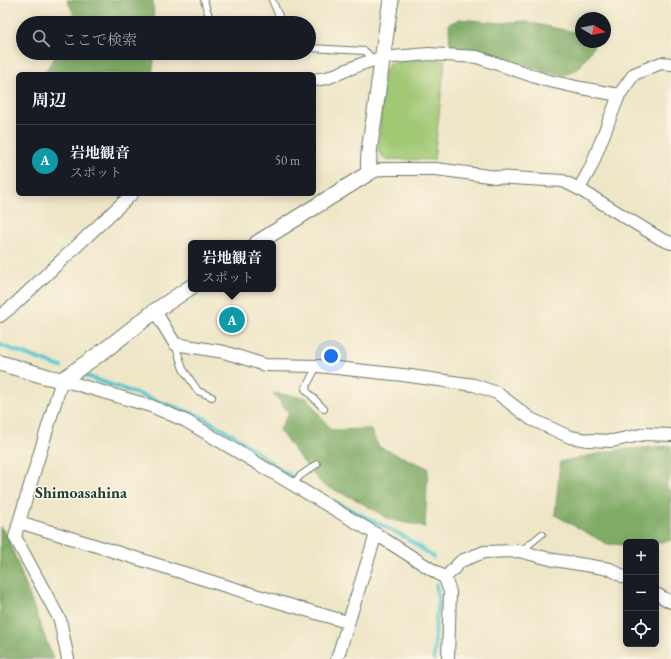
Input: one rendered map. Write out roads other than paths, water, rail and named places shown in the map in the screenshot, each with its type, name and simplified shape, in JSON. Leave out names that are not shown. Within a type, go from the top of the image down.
[{"type":"street","points":[[369,173],[368,160],[378,59],[391,0]]},
{"type":"street","points":[[316,80],[326,78],[378,59],[429,54],[477,57],[545,80],[619,95]]},
{"type":"street","points":[[579,189],[591,167],[619,95],[634,74],[661,63],[671,64]]},
{"type":"street","points":[[262,240],[369,173],[383,169],[436,169],[496,176],[563,181],[579,189],[661,239],[671,243]]},
{"type":"street","points":[[0,316],[14,305],[130,196]]},
{"type":"street","points":[[68,659],[60,620],[15,537],[62,380],[105,350],[155,311],[188,289]]},
{"type":"street","points":[[155,311],[175,344],[224,352],[265,365],[317,366],[403,375],[474,385],[497,393],[531,419],[570,437],[593,441],[612,441],[645,434],[671,436]]},
{"type":"street","points":[[0,362],[151,406],[179,418],[295,482],[445,578],[450,592],[448,659]]},
{"type":"street","points":[[19,522],[347,622]]},
{"type":"street","points":[[337,659],[347,622],[376,534]]},
{"type":"street","points":[[445,578],[461,561],[484,552],[521,551],[554,560],[610,569],[623,576]]},
{"type":"street","points":[[659,596],[671,602]]},
{"type":"lane","points":[[204,0],[209,16]]},
{"type":"lane","points":[[272,0],[279,16]]},
{"type":"lane","points":[[316,48],[365,51],[378,59]]},
{"type":"lane","points":[[175,344],[183,369],[198,391],[212,397]]},
{"type":"lane","points":[[317,366],[306,389],[324,410]]},
{"type":"lane","points":[[295,482],[317,464]]},
{"type":"lane","points":[[521,551],[542,534]]},
{"type":"waterway","points":[[0,345],[61,367]]},
{"type":"waterway","points":[[86,376],[198,415],[231,434],[297,481]]},
{"type":"waterway","points":[[329,499],[405,537],[433,557]]},
{"type":"waterway","points":[[434,659],[436,618],[439,603],[436,585]]},
{"type":"place","name":"岩地観音","points":[[232,320]]},
{"type":"district","name":"Shimoasahina","points":[[81,492]]}]
